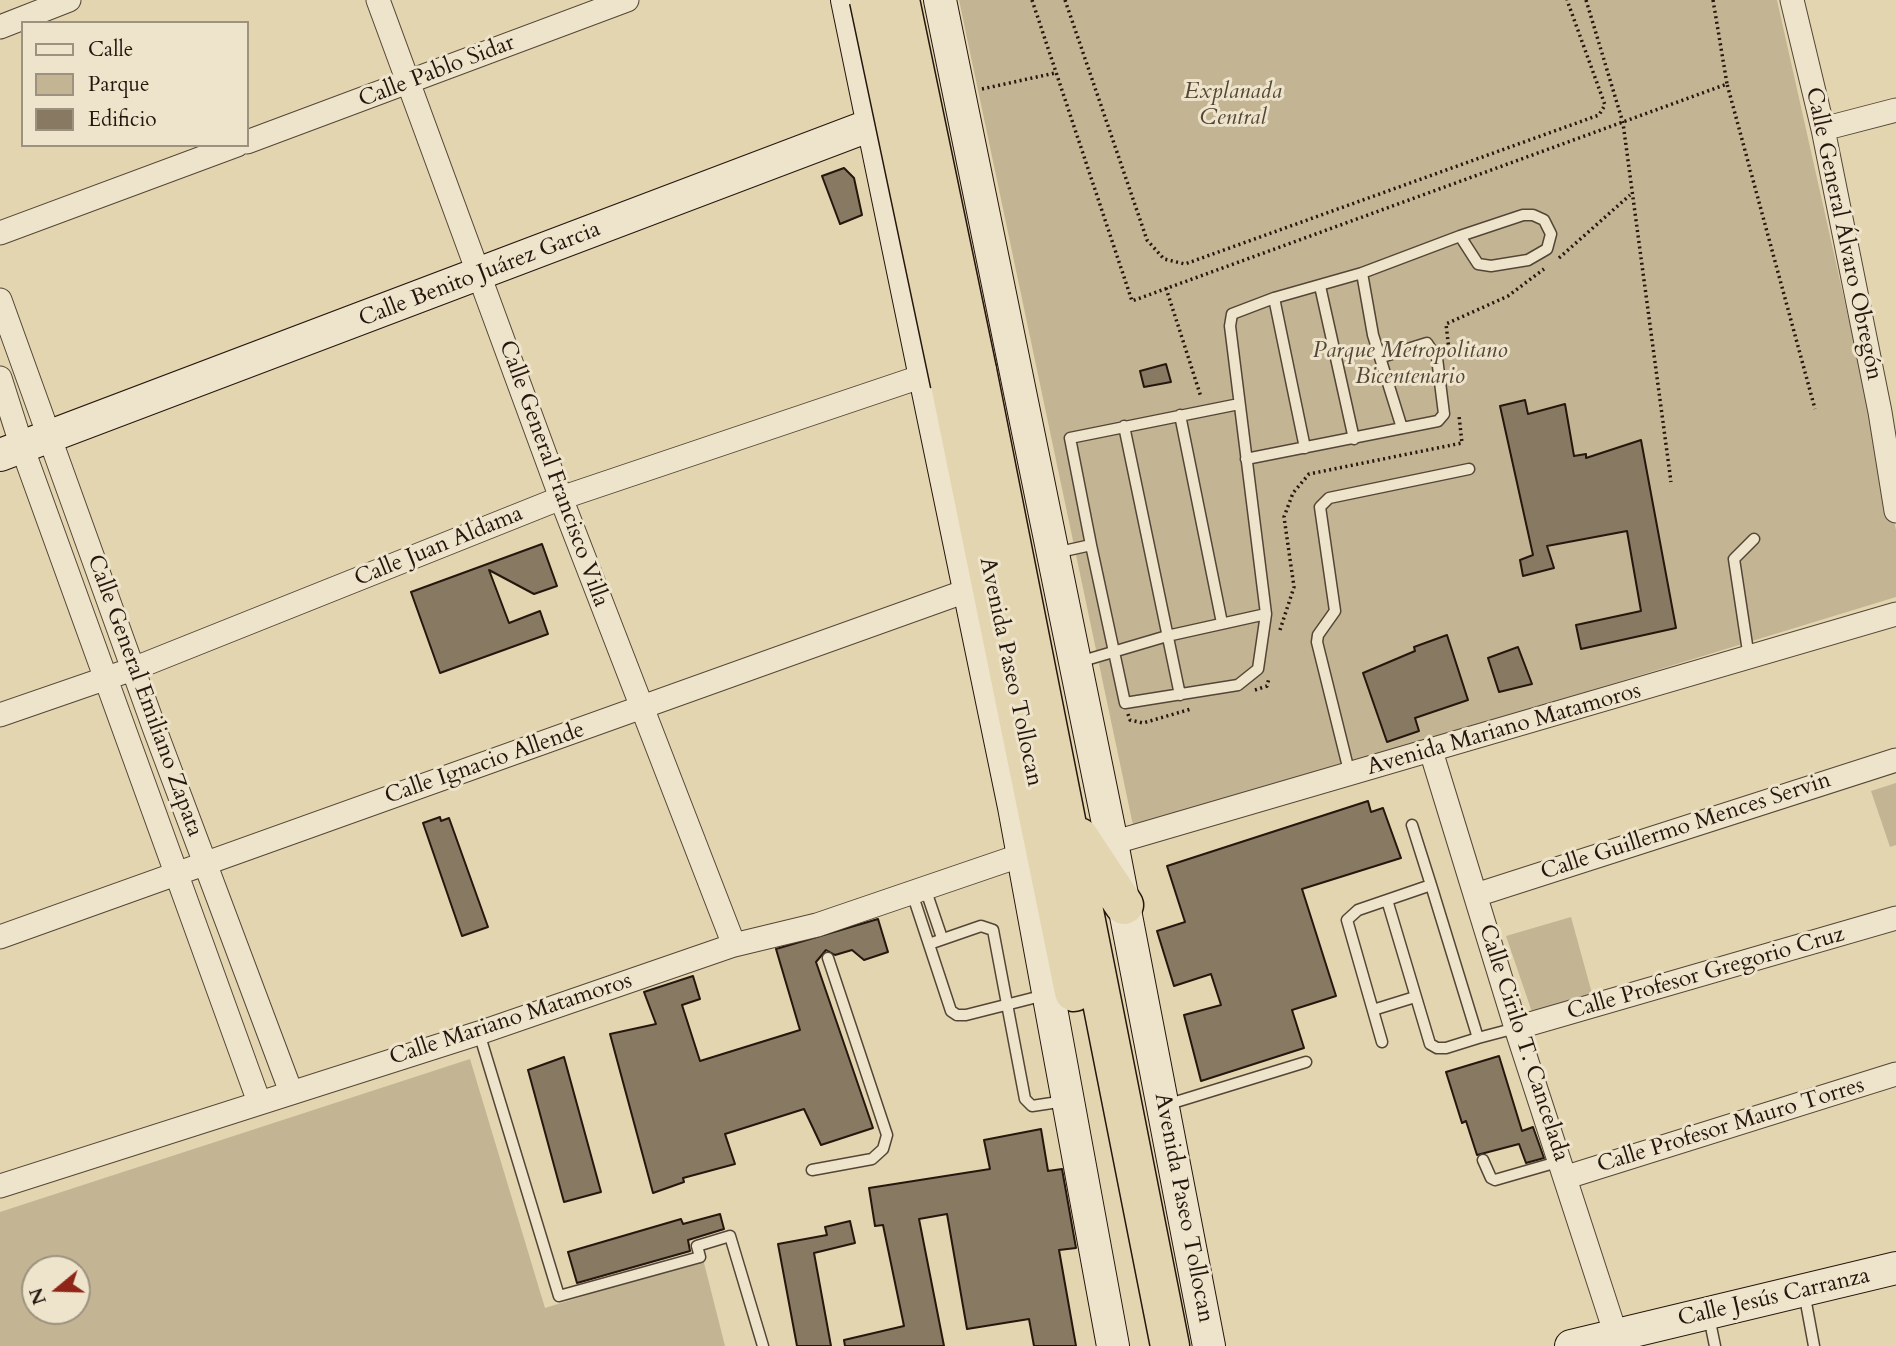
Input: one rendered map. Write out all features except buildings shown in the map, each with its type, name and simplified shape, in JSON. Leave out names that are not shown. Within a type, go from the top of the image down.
[{"type":"highway","name":"Avenida Paseo Tollocan","points":[[869,0],[950,377],[1145,1346]]},
{"type":"highway","name":"Avenida Paseo Tollocan","points":[[900,0],[950,377],[1068,821],[1170,1346]]},
{"type":"highway","points":[[1014,807],[1027,755]]},
{"type":"highway","points":[[1068,821],[1124,905]]},
{"type":"main road","name":"Avenida Paseo Tollocan","points":[[847,0],[886,194],[950,377],[969,590],[1014,807],[1113,1346]]},
{"type":"main road","name":"Avenida Paseo Tollocan","points":[[940,0],[1112,843],[1209,1346]]},
{"type":"main road","name":"Calle Benito Juárez Garcia","points":[[24,446],[480,276],[872,124],[960,94]]},
{"type":"main road","points":[[886,194],[912,164],[936,155],[951,155],[977,176]]},
{"type":"main road","name":"Calle Jesús Carranza","points":[[1571,1346],[1896,1268]]},
{"type":"street","points":[[0,27],[69,0]]},
{"type":"street","name":"Calle General Francisco Villa","points":[[378,0],[561,498],[734,945]]},
{"type":"street","name":"Calle Pablo Sidar","points":[[248,142],[408,84],[626,0]]},
{"type":"street","name":"Calle General Álvaro Obregón","points":[[1792,0],[1888,410],[1896,511]]},
{"type":"street","points":[[1823,130],[1896,110]]},
{"type":"street","points":[[0,233],[232,147]]},
{"type":"street","name":"Calle General Emiliano Zapata","points":[[0,300],[24,446],[133,669],[291,1092]]},
{"type":"street","name":"Calle General Emiliano Zapata","points":[[0,377],[259,1102]]},
{"type":"street","name":"Calle Juan Aldama","points":[[0,715],[133,669],[561,498],[950,377]]},
{"type":"street","name":"Calle Ignacio Allende","points":[[0,937],[969,590]]},
{"type":"street","name":"Avenida Mariano Matamoros","points":[[1112,843],[1896,614]]},
{"type":"street","name":"Calle Cirilo T. Cancelada","points":[[1431,751],[1516,1028],[1616,1335]]},
{"type":"street","name":"Calle Guillermo Mences Servin","points":[[1476,895],[1896,760]]},
{"type":"street","name":"Calle Mariano Matamoros","points":[[0,1186],[480,1033],[734,945],[818,926],[1022,855]]},
{"type":"street","name":"Calle Profesor Gregorio Cruz","points":[[1516,1028],[1896,918]]},
{"type":"street","name":"Calle Profesor Mauro Torres","points":[[1564,1169],[1896,1074]]},
{"type":"lane","points":[[1239,404],[1070,439],[1125,703],[1238,685],[1249,679],[1258,669],[1266,614],[1230,320],[1237,311],[1274,298],[1362,273],[1460,236],[1533,215],[1544,220],[1551,234],[1547,248],[1528,260],[1491,266],[1478,264],[1460,236]]},
{"type":"lane","points":[[1362,273],[1373,335],[1402,428]]},
{"type":"lane","points":[[1320,286],[1354,439]]},
{"type":"lane","points":[[1274,298],[1305,448]]},
{"type":"lane","points":[[1246,459],[1438,421],[1444,414],[1437,358],[1427,343],[1382,357]]},
{"type":"lane","points":[[1180,415],[1222,623]]},
{"type":"lane","points":[[1124,426],[1180,695]]},
{"type":"lane","points":[[1350,775],[1317,642],[1318,635],[1335,611],[1320,508],[1329,498],[1469,469]]},
{"type":"lane","points":[[1749,658],[1734,559],[1754,539]]},
{"type":"lane","points":[[1054,553],[1091,545]]},
{"type":"lane","points":[[1076,663],[1167,636],[1266,614]]},
{"type":"lane","points":[[1412,825],[1478,1038]]},
{"type":"lane","points":[[1382,1042],[1347,920],[1358,910],[1431,885]]},
{"type":"lane","points":[[918,890],[942,938]]},
{"type":"lane","points":[[918,890],[929,944],[951,1011],[966,1015],[1048,994]]},
{"type":"lane","points":[[1387,900],[1426,1035],[1437,1048],[1516,1028]]},
{"type":"lane","points":[[929,944],[981,926],[993,930],[1027,1103],[1039,1106],[1068,1101]]},
{"type":"lane","points":[[812,1170],[872,1159],[884,1149],[887,1135],[828,958]]},
{"type":"lane","points":[[1373,1010],[1415,997]]},
{"type":"lane","points":[[480,1033],[559,1296],[700,1257],[697,1246],[730,1236],[763,1346]]},
{"type":"lane","points":[[1163,1106],[1306,1062]]},
{"type":"lane","points":[[1483,1160],[1491,1178],[1495,1180],[1564,1169]]},
{"type":"lane","points":[[1804,1292],[1814,1346]]},
{"type":"lane","points":[[1709,1314],[1714,1346]]},
{"type":"path","points":[[1032,0],[1132,301],[1727,84]]},
{"type":"path","points":[[1065,0],[1147,240],[1164,259],[1185,264],[1599,115],[1605,104],[1567,0]]},
{"type":"path","points":[[1586,0],[1623,123],[1671,482]]},
{"type":"path","points":[[1713,0],[1727,84],[1815,409]]},
{"type":"path","points":[[960,94],[1055,73]]},
{"type":"path","points":[[1166,288],[1205,409]]},
{"type":"green space","name":"Parque Metropolitano Bicentenario","points":[[959,0],[1777,0],[1896,530],[1896,597],[1134,830]]},
{"type":"green space","points":[[1896,783],[1896,845],[1890,847],[1871,791]]},
{"type":"green space","points":[[1571,917],[1593,997],[1534,1018],[1506,936]]},
{"type":"green space","points":[[470,1059],[545,1308],[703,1259],[725,1346],[0,1346],[0,1212]]},
{"type":"park label","name":"Explanada Central","points":[[1233,106]]}]
